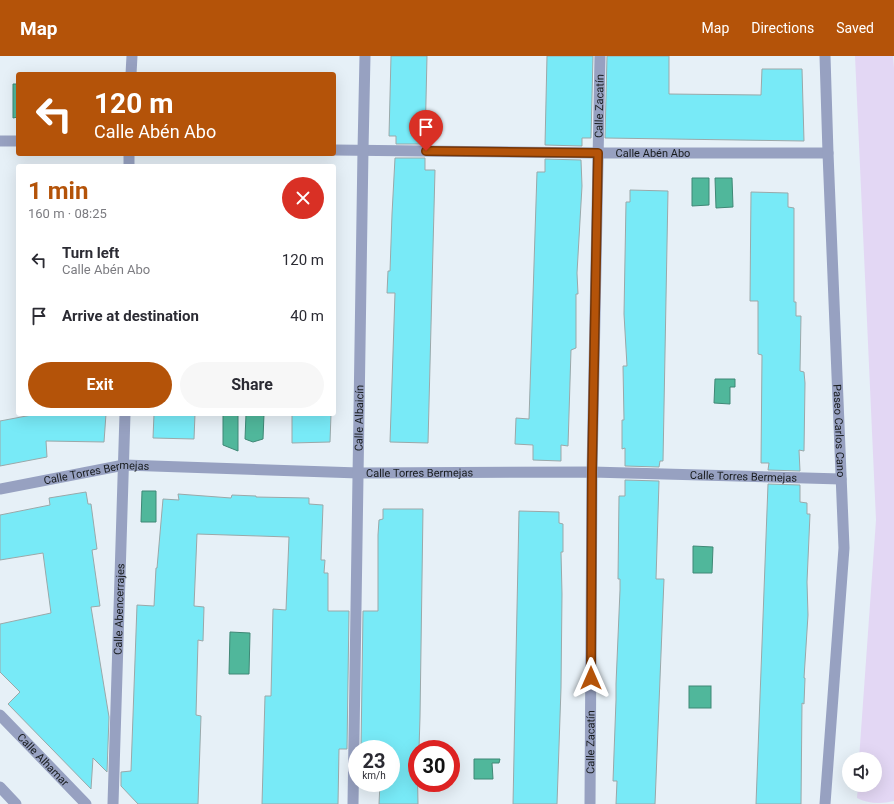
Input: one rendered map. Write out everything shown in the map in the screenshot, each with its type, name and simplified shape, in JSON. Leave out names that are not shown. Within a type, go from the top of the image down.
[{"type":"street","points":[[132,56],[132,72]]},
{"type":"street","name":"Calle Albaicín","points":[[353,804],[365,56]]},
{"type":"street","name":"Calle Zacatín","points":[[590,804],[592,472],[600,56]]},
{"type":"street","name":"Paseo Carlos Cano","points":[[825,56],[844,548],[825,804]]},
{"type":"street","points":[[0,141],[16,141]]},
{"type":"street","name":"Calle Abén Abo","points":[[336,150],[598,153],[828,153]]},
{"type":"street","name":"Calle Abencerrajes","points":[[113,804],[125,416]]},
{"type":"street","name":"Calle Torres Bermejas","points":[[0,489],[124,465],[359,473],[592,472],[841,479]]},
{"type":"street","name":"Calle Alhamar","points":[[0,715],[86,804]]},
{"type":"street","points":[[0,787],[16,804]]},
{"type":"shaded area","points":[[855,56],[893,56],[894,68],[894,801],[885,803],[870,802],[857,798],[857,792],[882,792],[882,752],[859,752],[876,520]]},
{"type":"shaded area","points":[[13,84],[16,84],[16,117],[13,118]]},
{"type":"shaded area","points":[[692,178],[709,178],[709,205],[692,206]]},
{"type":"shaded area","points":[[715,178],[732,178],[733,207],[716,208]]},
{"type":"shaded area","points":[[715,379],[735,379],[735,387],[730,387],[730,404],[714,403]]},
{"type":"shaded area","points":[[223,416],[238,416],[238,451],[223,445]]},
{"type":"shaded area","points":[[246,416],[264,416],[263,439],[253,442],[245,439]]},
{"type":"shaded area","points":[[142,491],[156,491],[156,522],[141,522]]},
{"type":"shaded area","points":[[693,546],[713,547],[712,573],[693,573]]},
{"type":"shaded area","points":[[230,632],[250,633],[249,674],[229,674]]},
{"type":"shaded area","points":[[689,686],[711,686],[711,708],[689,708]]},
{"type":"shaded area","points":[[474,759],[500,759],[499,763],[492,763],[493,779],[474,779]]},
{"type":"building","points":[[391,56],[427,56],[425,144],[396,144],[396,136],[389,136]]},
{"type":"building","points":[[547,56],[593,56],[591,138],[582,138],[582,146],[545,145]]},
{"type":"building","points":[[607,56],[669,56],[669,94],[761,95],[762,69],[802,69],[804,141],[605,138]]},
{"type":"building","points":[[395,158],[425,158],[425,170],[435,170],[428,443],[390,442],[395,293],[387,293],[388,271],[390,271]]},
{"type":"building","points":[[545,159],[581,160],[582,186],[577,273],[578,294],[576,294],[576,348],[571,350],[568,446],[561,445],[561,461],[533,460],[533,445],[515,444],[516,418],[529,419],[537,172],[545,172]]},
{"type":"building","points":[[630,190],[668,191],[663,461],[660,461],[659,467],[625,466],[625,448],[622,449],[622,420],[624,420],[623,366],[627,366],[624,314],[626,202],[630,202]]},
{"type":"building","points":[[751,192],[788,193],[788,207],[794,208],[794,302],[796,302],[796,316],[801,316],[800,371],[804,372],[805,383],[804,451],[799,450],[800,471],[768,470],[769,463],[761,463],[762,355],[758,354],[758,301],[750,301]]},
{"type":"building","points":[[26,416],[106,416],[104,442],[46,441],[47,457],[0,466],[0,421]]},
{"type":"building","points":[[154,416],[195,416],[194,439],[153,438]]},
{"type":"building","points":[[292,416],[331,416],[330,442],[292,443]]},
{"type":"building","points":[[625,480],[659,481],[656,579],[664,579],[655,804],[616,804],[617,781],[613,781],[620,590],[620,579],[618,579],[619,496],[625,496]]},
{"type":"building","points":[[768,484],[800,485],[800,502],[807,503],[807,514],[810,514],[807,582],[808,615],[804,704],[802,703],[801,804],[756,804]]},
{"type":"building","points":[[86,492],[88,504],[91,504],[97,549],[92,550],[100,606],[91,607],[109,717],[107,772],[93,758],[91,789],[8,704],[20,692],[0,672],[0,624],[51,613],[43,553],[0,560],[0,515],[50,505],[49,498]]},
{"type":"building","points":[[178,494],[231,498],[232,495],[309,498],[309,504],[323,505],[321,560],[325,560],[324,573],[328,573],[328,611],[349,611],[347,749],[339,749],[338,804],[262,804],[265,696],[271,696],[273,609],[286,610],[289,537],[197,534],[194,606],[204,607],[203,641],[198,640],[196,715],[201,716],[198,804],[138,804],[121,786],[121,772],[131,771],[137,605],[154,606],[163,499],[179,500]]},
{"type":"building","points":[[383,509],[423,509],[419,740],[408,740],[408,792],[418,792],[418,804],[379,804],[380,792],[400,792],[400,740],[361,740],[363,611],[378,611],[378,535],[379,520],[383,519]]},
{"type":"building","points":[[519,511],[559,512],[559,523],[563,524],[563,552],[561,552],[561,688],[557,804],[513,804]]},
{"type":"route","points":[[426,151],[598,153],[592,472],[591,678]]}]
